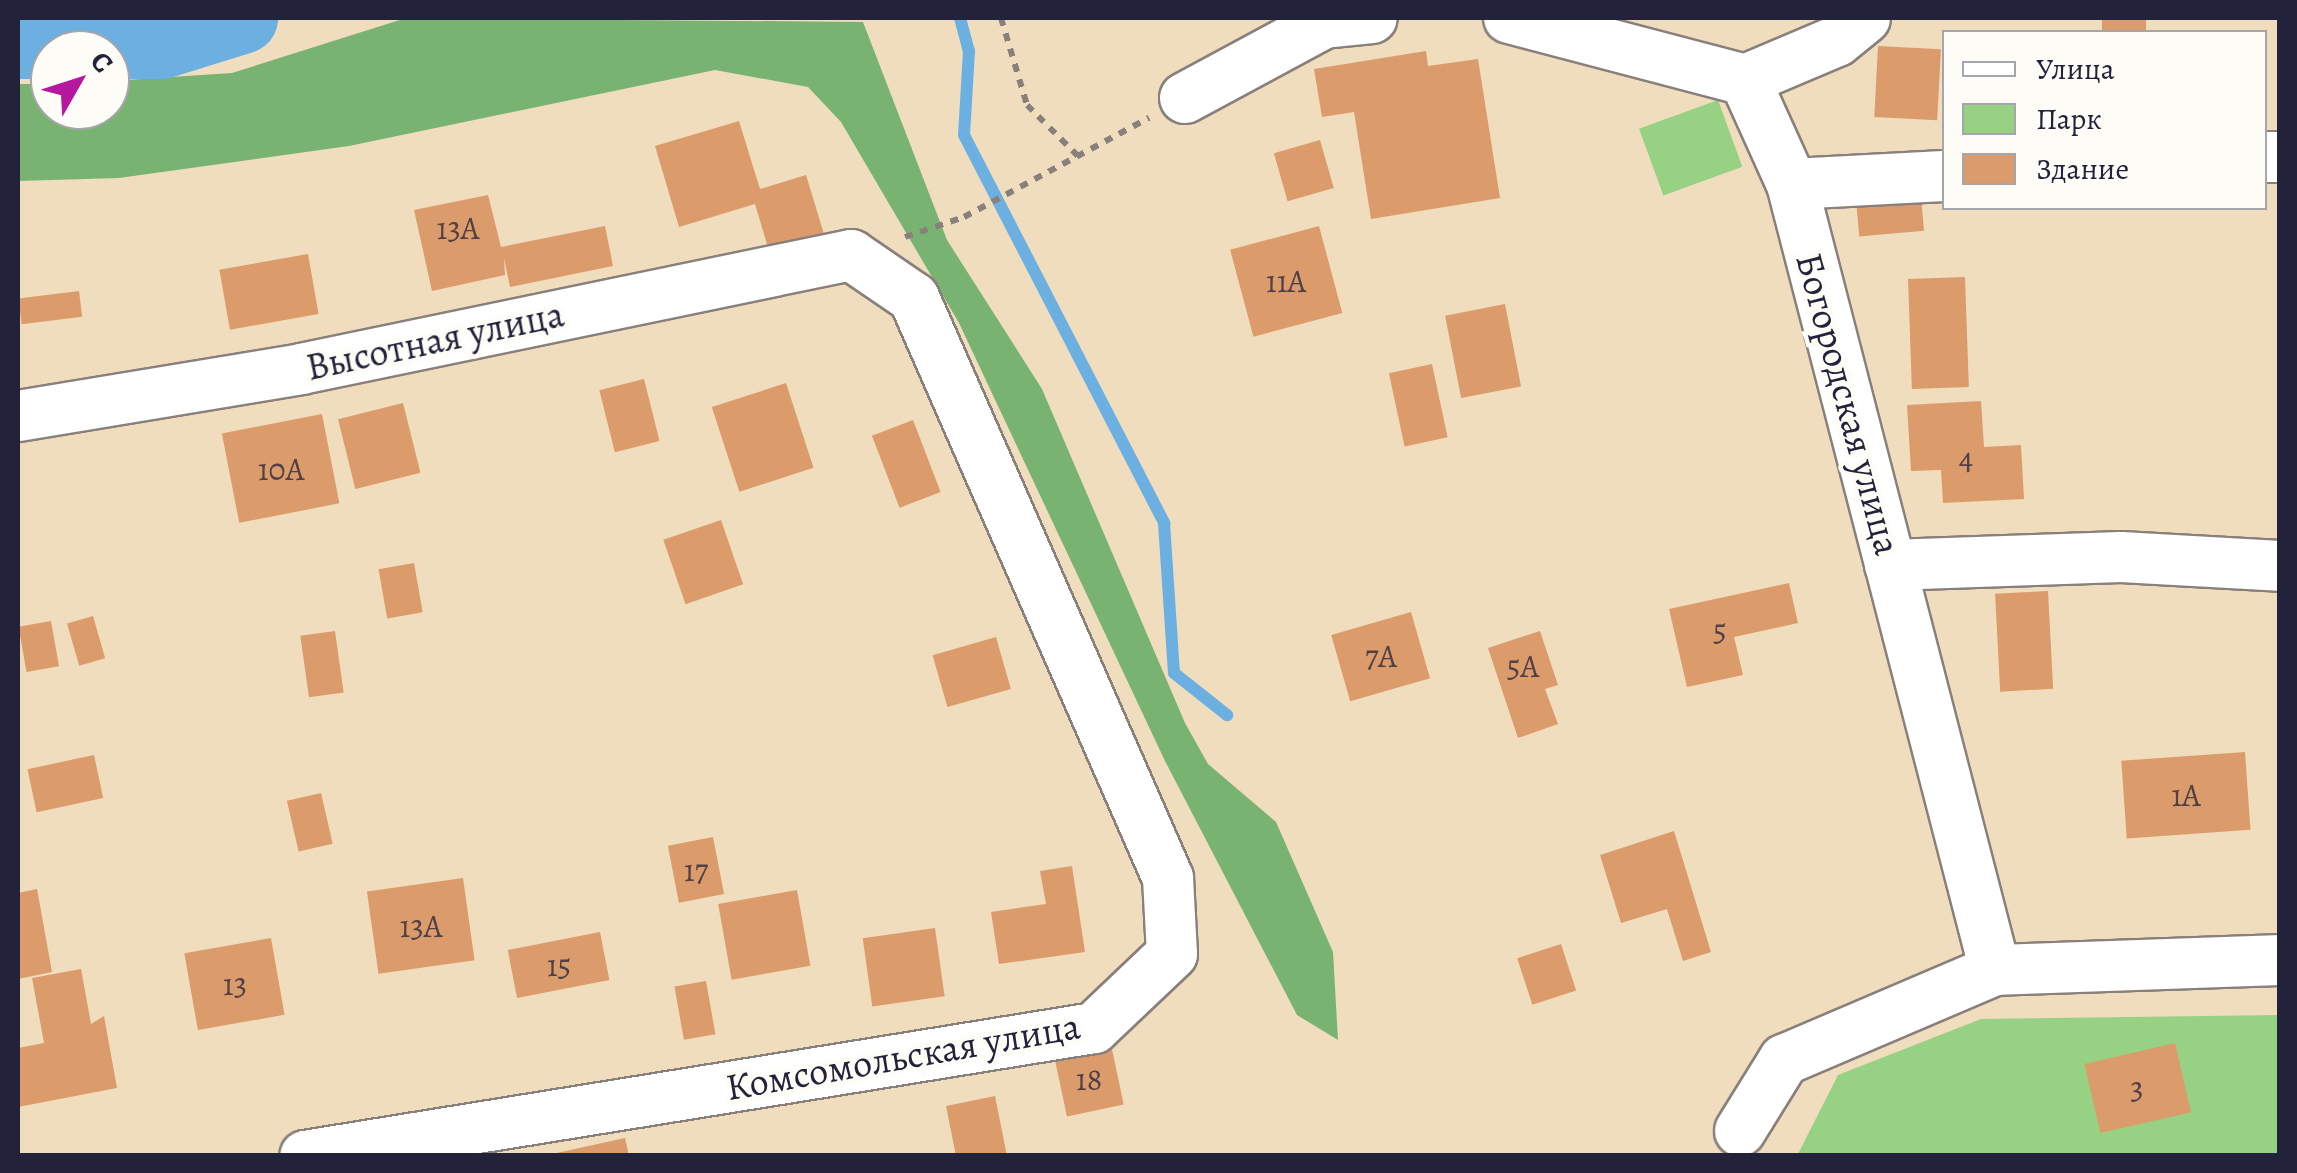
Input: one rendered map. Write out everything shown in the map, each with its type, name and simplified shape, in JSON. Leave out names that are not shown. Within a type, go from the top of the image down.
[{"type":"street","points":[[1185,98],[1324,24],[1372,18]]},
{"type":"street","points":[[1509,18],[1744,80],[1837,42],[1865,18]]},
{"type":"street","name":"Богородская улица","points":[[1744,80],[1792,184],[1996,970]]},
{"type":"street","points":[[1792,184],[1942,176]]},
{"type":"street","name":"Высотная улица","points":[[18,416],[301,369],[852,255]]},
{"type":"street","name":"Комсомольская улица","points":[[305,1156],[1094,1028],[1172,954],[1168,878],[914,298],[852,255]]},
{"type":"street","points":[[1890,566],[2120,557],[2280,566]]},
{"type":"street","points":[[1740,1131],[1784,1060],[1996,970],[2280,960]]},
{"type":"path","points":[[1000,18],[1027,105],[1079,157]]},
{"type":"path","points":[[964,217],[1185,98]]},
{"type":"green space","points":[[406,18],[863,22],[947,240],[1042,389],[1185,723],[1208,764],[1276,822],[1333,952],[1338,1040],[1297,1015],[1165,761],[959,323],[841,122],[808,87],[715,70],[349,146],[119,178],[18,181],[18,84],[30,84],[30,130],[130,130],[130,80],[232,73]]},
{"type":"green space","points":[[1718,100],[1742,167],[1663,195],[1639,129]]},
{"type":"green space","points":[[2279,1015],[2279,1155],[1797,1156],[1838,1075],[1981,1019]]},
{"type":"building","points":[[2102,18],[2146,18],[2146,30],[2102,30]]},
{"type":"building","points":[[1878,46],[1941,49],[1937,120],[1874,117]]},
{"type":"building","points":[[1426,51],[1428,66],[1478,59],[1500,198],[1371,219],[1354,112],[1322,117],[1314,69]]},
{"type":"building","points":[[739,121],[760,189],[806,175],[827,244],[772,261],[755,204],[679,227],[655,146]]},
{"type":"building","points":[[1320,140],[1334,188],[1288,201],[1274,153]]},
{"type":"building","points":[[1920,185],[1924,231],[1859,236],[1855,191]]},
{"type":"building","points":[[488,195],[501,247],[605,226],[613,266],[510,287],[504,258],[505,275],[432,291],[414,210]]},
{"type":"building","points":[[1319,226],[1342,313],[1253,337],[1230,250]]},
{"type":"building","points":[[308,254],[319,314],[230,330],[219,270]]},
{"type":"building","points":[[1965,277],[1969,387],[1912,389],[1908,279]]},
{"type":"building","points":[[79,291],[82,317],[22,324],[18,298]]},
{"type":"building","points":[[1505,304],[1521,386],[1461,398],[1445,316]]},
{"type":"building","points":[[1432,364],[1448,437],[1405,447],[1389,373]]},
{"type":"building","points":[[644,379],[659,441],[615,452],[599,390]]},
{"type":"building","points":[[786,383],[814,468],[739,492],[712,407]]},
{"type":"building","points":[[1981,401],[1984,447],[2021,445],[2024,499],[1943,503],[1941,470],[1911,471],[1907,405]]},
{"type":"building","points":[[403,403],[420,473],[355,489],[338,419]]},
{"type":"building","points":[[322,414],[339,503],[239,523],[222,433]]},
{"type":"building","points":[[913,420],[941,492],[900,508],[872,436]]},
{"type":"building","points":[[721,520],[743,584],[685,604],[663,540]]},
{"type":"building","points":[[414,563],[423,612],[387,618],[379,569]]},
{"type":"building","points":[[1789,583],[1798,623],[1734,637],[1743,675],[1687,687],[1669,609]]},
{"type":"building","points":[[2048,591],[2053,689],[2000,692],[1995,594]]},
{"type":"building","points":[[1411,612],[1430,678],[1350,701],[1331,635]]},
{"type":"building","points":[[93,616],[105,658],[79,666],[67,623]]},
{"type":"building","points":[[51,621],[59,666],[26,672],[19,627]]},
{"type":"building","points":[[335,631],[344,692],[309,697],[300,636]]},
{"type":"building","points":[[1540,631],[1558,685],[1545,689],[1558,724],[1518,738],[1488,648]]},
{"type":"building","points":[[996,637],[1011,689],[947,707],[933,655]]},
{"type":"building","points":[[2245,752],[2250,830],[2127,838],[2121,761]]},
{"type":"building","points":[[94,755],[103,798],[37,812],[27,769]]},
{"type":"building","points":[[321,793],[333,844],[299,852],[287,801]]},
{"type":"building","points":[[1674,831],[1711,952],[1683,961],[1667,909],[1621,923],[1600,855]]},
{"type":"building","points":[[713,837],[724,894],[679,903],[668,846]]},
{"type":"building","points":[[1072,866],[1085,952],[999,964],[991,912],[1046,904],[1040,871]]},
{"type":"building","points":[[463,878],[475,960],[378,974],[367,891]]},
{"type":"building","points":[[37,889],[52,972],[18,979],[18,893]]},
{"type":"building","points":[[797,890],[810,966],[732,980],[718,904]]},
{"type":"building","points":[[935,928],[945,996],[872,1006],[863,938]]},
{"type":"building","points":[[600,932],[609,980],[517,998],[508,950]]},
{"type":"building","points":[[271,938],[285,1015],[198,1030],[184,953]]},
{"type":"building","points":[[1561,944],[1576,991],[1532,1005],[1517,958]]},
{"type":"building","points":[[81,969],[91,1024],[104,1016],[117,1088],[18,1107],[18,1048],[44,1043],[32,978]]},
{"type":"building","points":[[706,981],[715,1034],[684,1040],[674,987]]},
{"type":"building","points":[[1110,1040],[1124,1105],[1067,1117],[1053,1052]]},
{"type":"building","points":[[2175,1043],[2191,1112],[2100,1133],[2084,1064]]},
{"type":"building","points":[[995,1096],[1007,1156],[956,1156],[946,1106]]},
{"type":"building","points":[[625,1138],[629,1156],[552,1154]]},
{"type":"waterway","points":[[18,43],[161,43],[242,18]]},
{"type":"waterway","points":[[960,18],[969,51],[964,135],[1164,523],[1174,673],[1227,715]]}]
